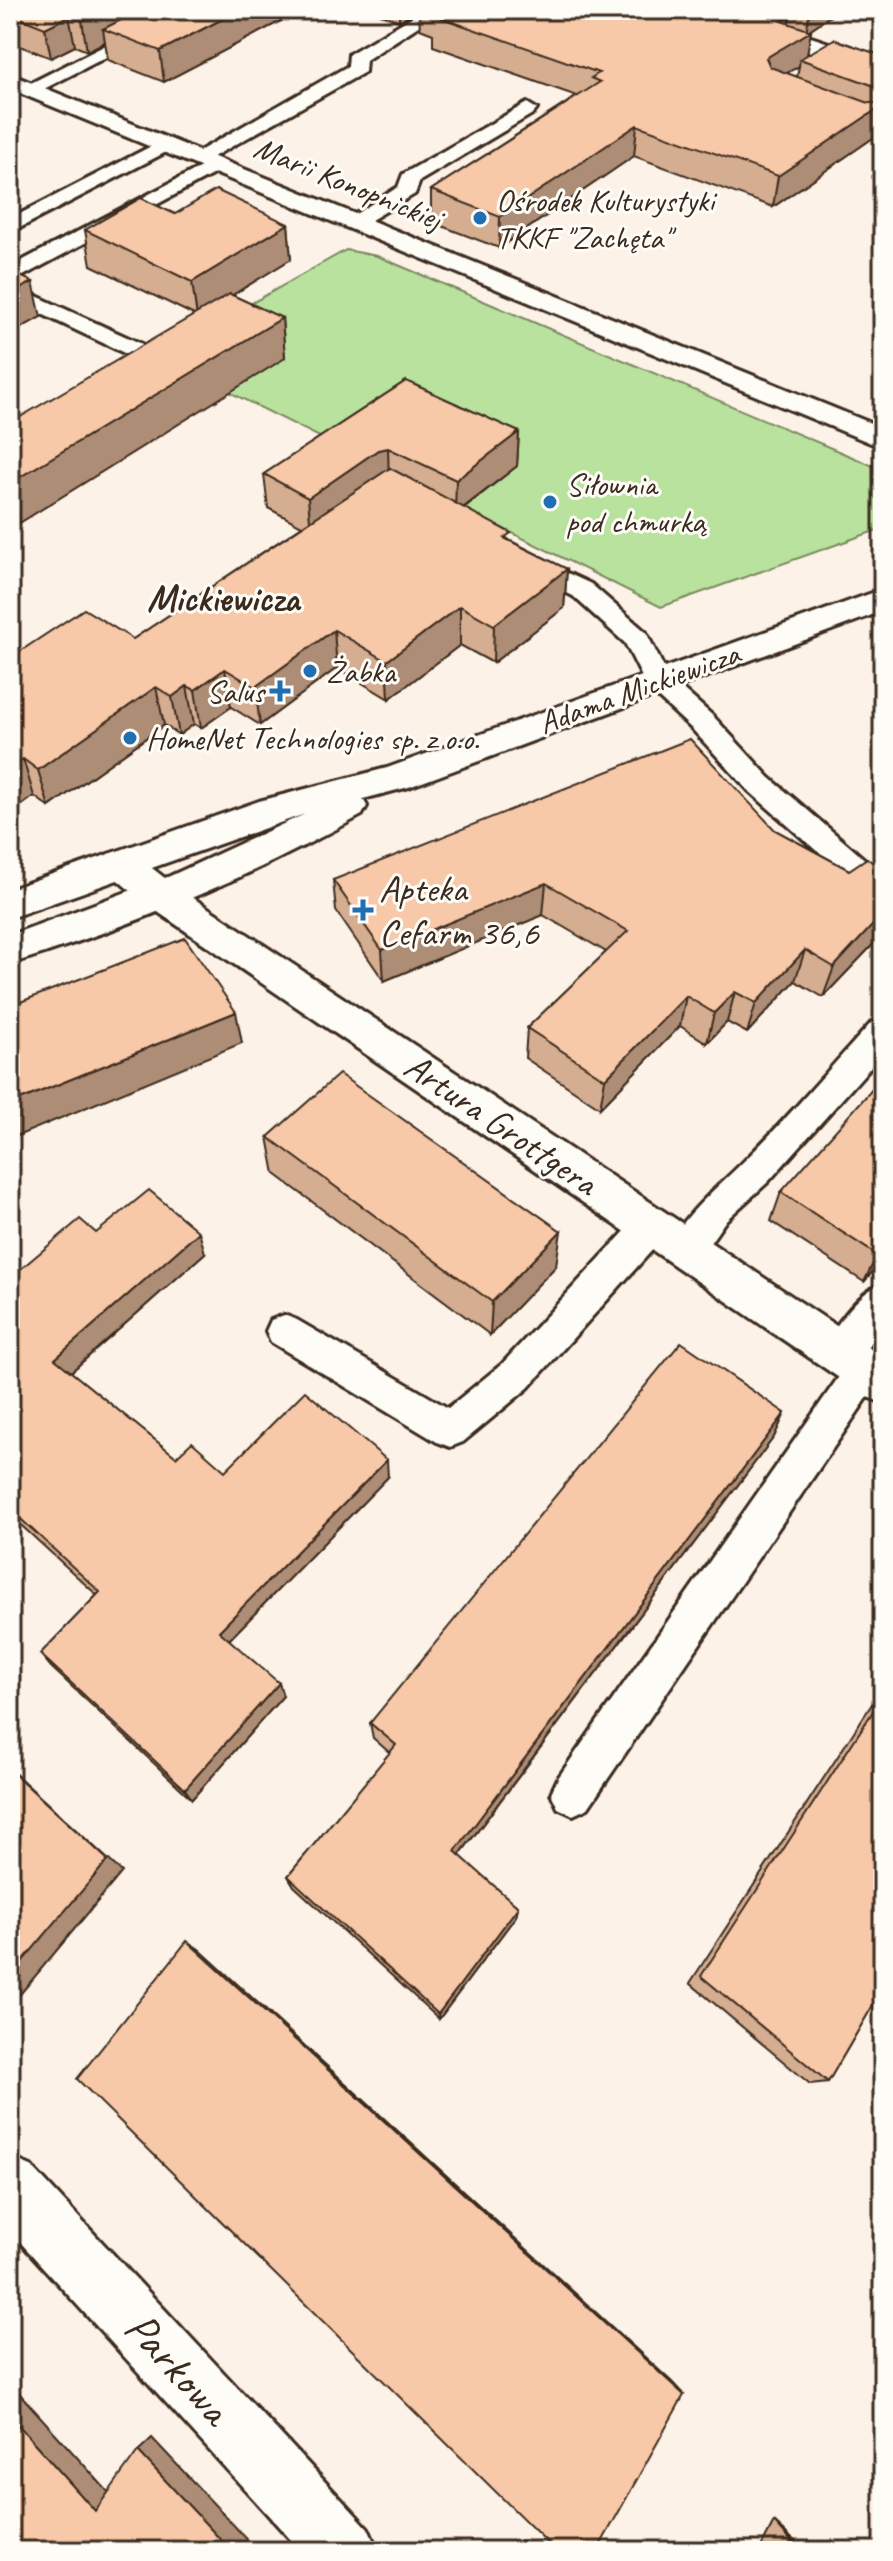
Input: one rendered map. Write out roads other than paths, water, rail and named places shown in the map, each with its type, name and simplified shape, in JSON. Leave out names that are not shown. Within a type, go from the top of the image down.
[{"type":"street","points":[[708,10],[883,69]]},
{"type":"street","name":"Marii Konopnickiej","points":[[20,85],[883,439]]},
{"type":"street","name":"Adama Mickiewicza","points":[[10,904],[272,810],[396,778],[883,599]]},
{"type":"street","name":"Adama Mickiewicza","points":[[10,950],[162,896],[302,833],[396,778]]},
{"type":"street","name":"Artura Grottgera","points":[[121,863],[162,896],[863,1368]]},
{"type":"street","name":"Parkowa","points":[[10,2187],[345,2551]]},
{"type":"lane","points":[[20,85],[189,10]]},
{"type":"lane","points":[[10,276],[206,162],[358,68],[356,58],[417,19]]},
{"type":"lane","points":[[812,66],[835,53]]},
{"type":"lane","points":[[354,222],[408,190],[410,178],[527,109]]},
{"type":"lane","points":[[10,227],[165,145]]},
{"type":"lane","points":[[10,291],[154,358],[114,381]]},
{"type":"lane","points":[[500,548],[582,590],[636,638],[657,681],[703,723],[759,784],[883,892]]},
{"type":"lane","points":[[284,1331],[450,1430],[515,1376],[669,1237],[714,1210],[756,1172],[883,1031]]},
{"type":"lane","points":[[573,1793],[863,1368],[883,1299]]},
{"type":"place","name":"Ośrodek Kulturystyki TKKF \"Zachęta\"","points":[[480,218]]},
{"type":"place","name":"Siłownia pod chmurką","points":[[550,502]]},
{"type":"place","name":"Żabka","points":[[310,671]]},
{"type":"place","name":"Salus","points":[[280,691]]},
{"type":"place","name":"HomeNet Technologies sp. z o.o.","points":[[130,738]]},
{"type":"place","name":"Apteka Cefarm 36,6","points":[[363,910]]},
{"type":"district","name":"Mickiewicza","points":[[223,598]]}]
